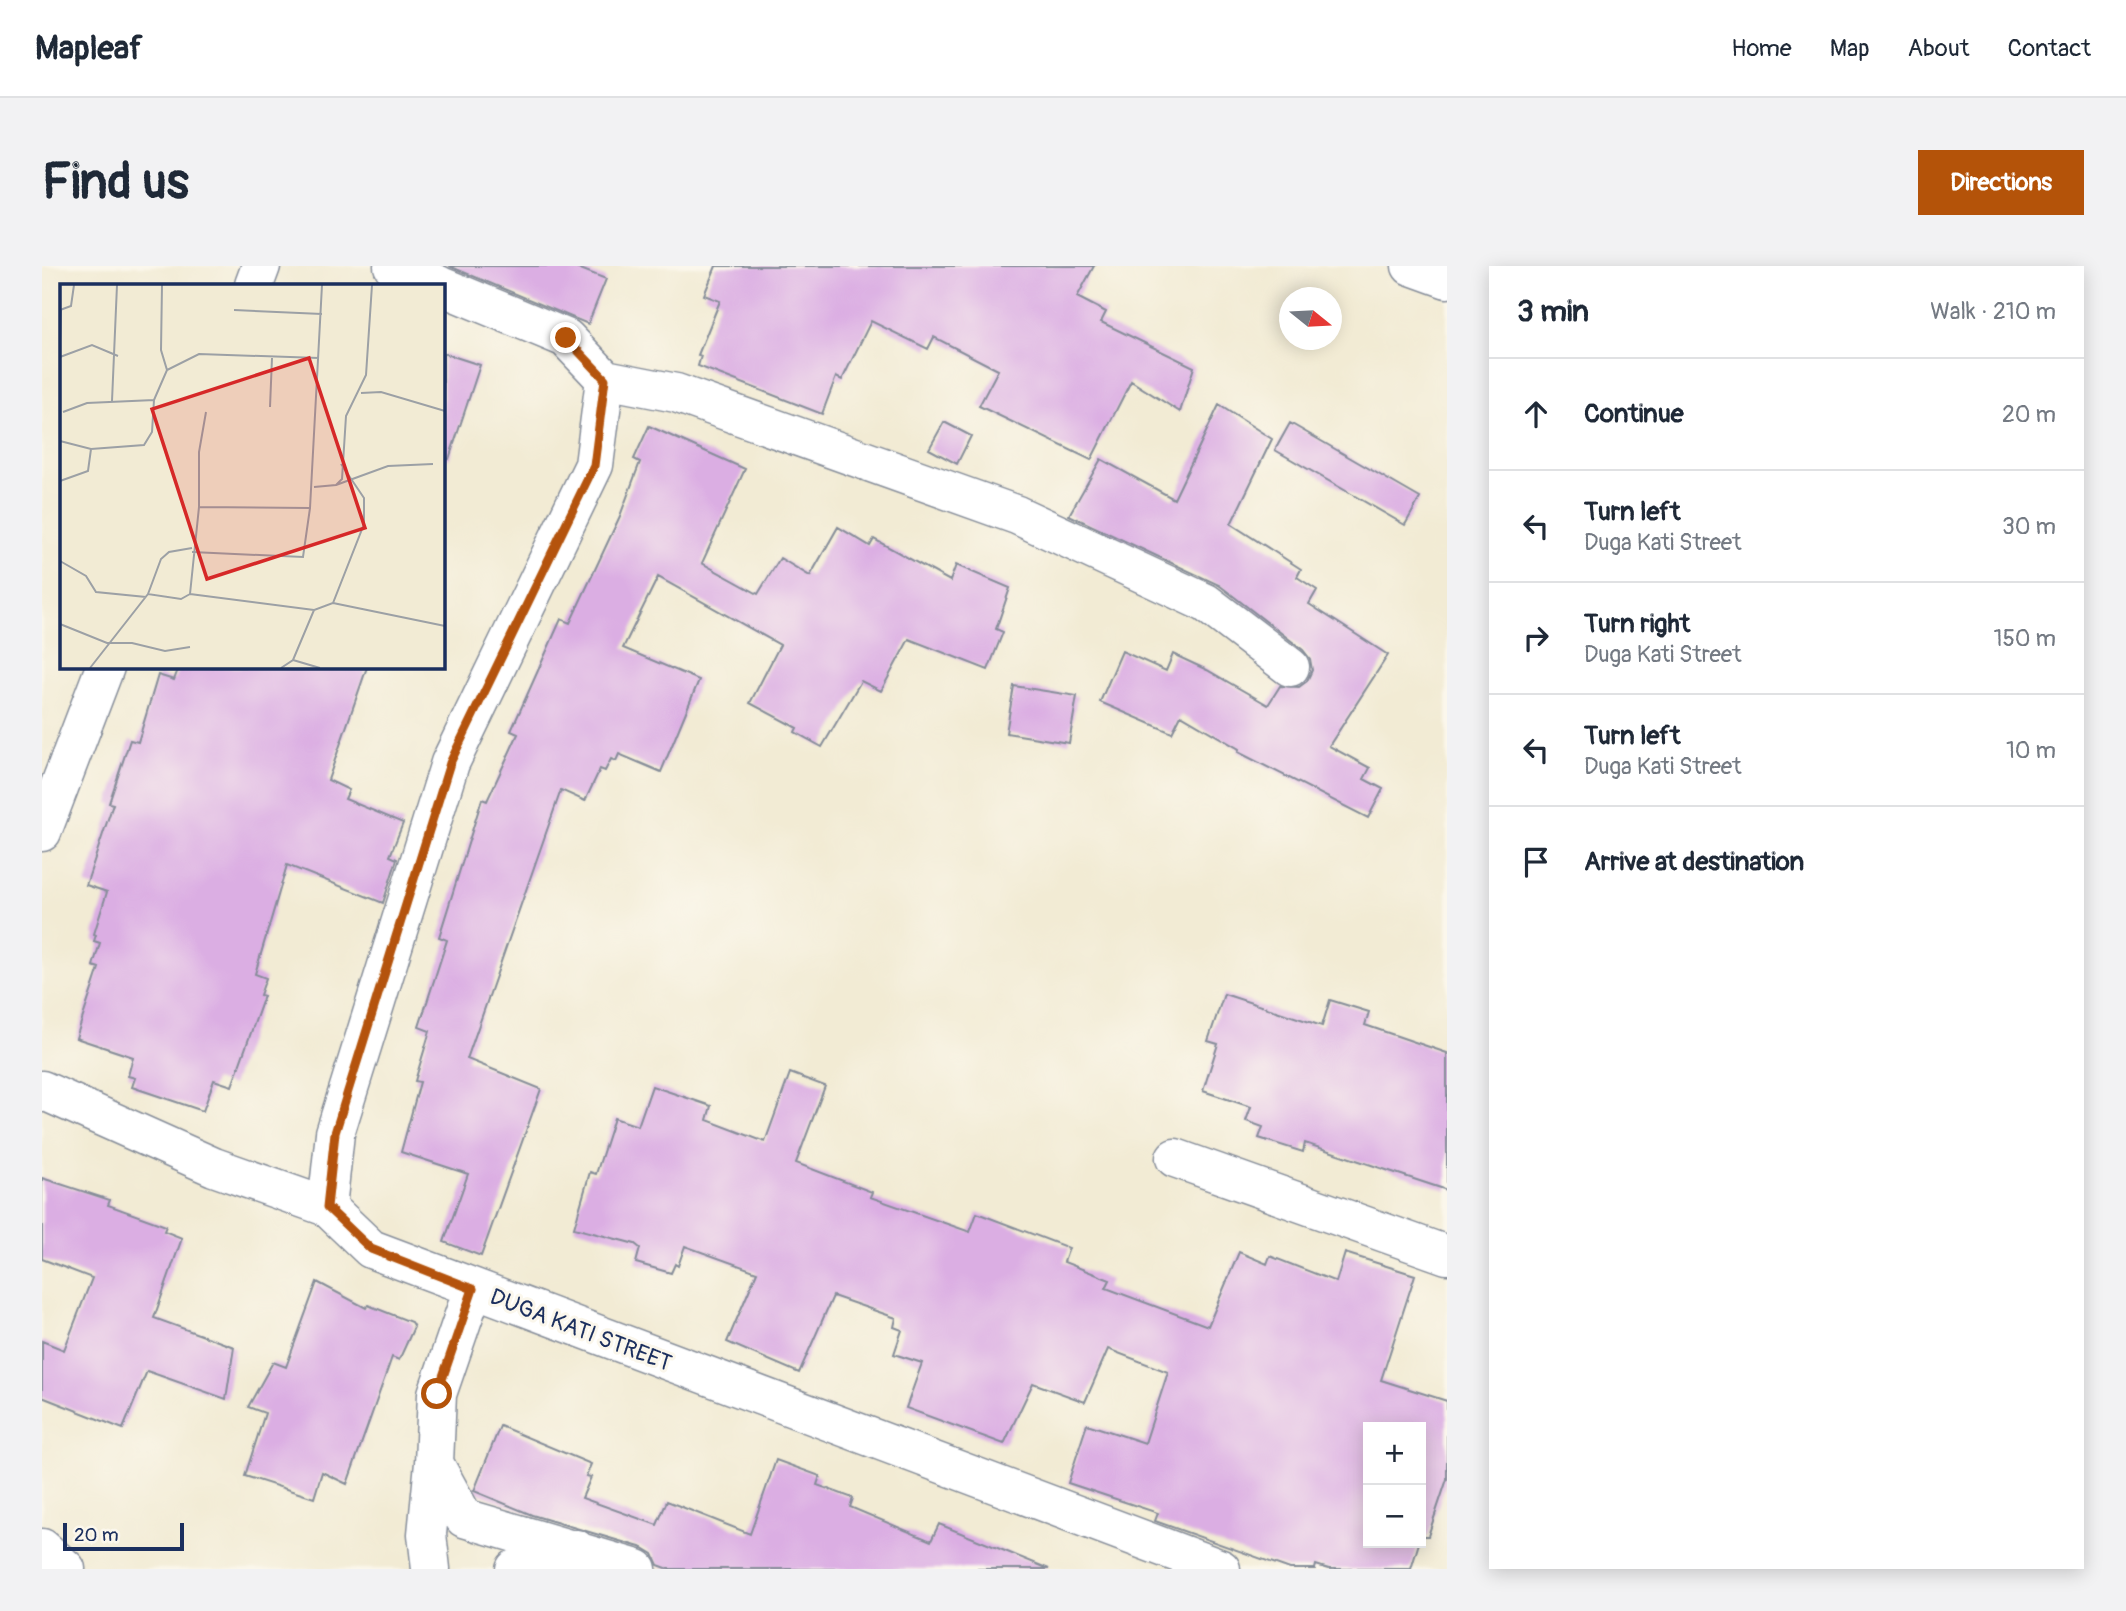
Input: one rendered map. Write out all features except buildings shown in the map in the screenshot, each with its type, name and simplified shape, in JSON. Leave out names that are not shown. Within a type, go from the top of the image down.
[{"type":"street","points":[[254,284],[261,266]]},
{"type":"street","points":[[393,266],[436,284]]},
{"type":"street","points":[[1411,266],[1447,279]]},
{"type":"street","points":[[444,287],[566,338],[605,379],[676,393],[1017,515],[1206,603],[1290,667]]},
{"type":"street","points":[[42,1090],[214,1167],[327,1207],[335,1133],[450,763],[594,466],[605,379]]},
{"type":"street","points":[[42,832],[104,668]]},
{"type":"street","points":[[1175,1158],[1447,1255]]},
{"type":"street","name":"DUGA KATI STREET","points":[[327,1207],[371,1249],[1222,1569]]},
{"type":"street","points":[[431,1569],[427,1534],[437,1394],[473,1289]]},
{"type":"street","points":[[434,1463],[464,1518],[637,1569]]},
{"type":"street","points":[[42,1548],[66,1569]]},
{"type":"street","points":[[515,1569],[576,1549]]},
{"type":"route","points":[[437,1394],[473,1289],[371,1249],[327,1207],[335,1133],[450,763],[594,466],[605,379],[566,338]]}]
